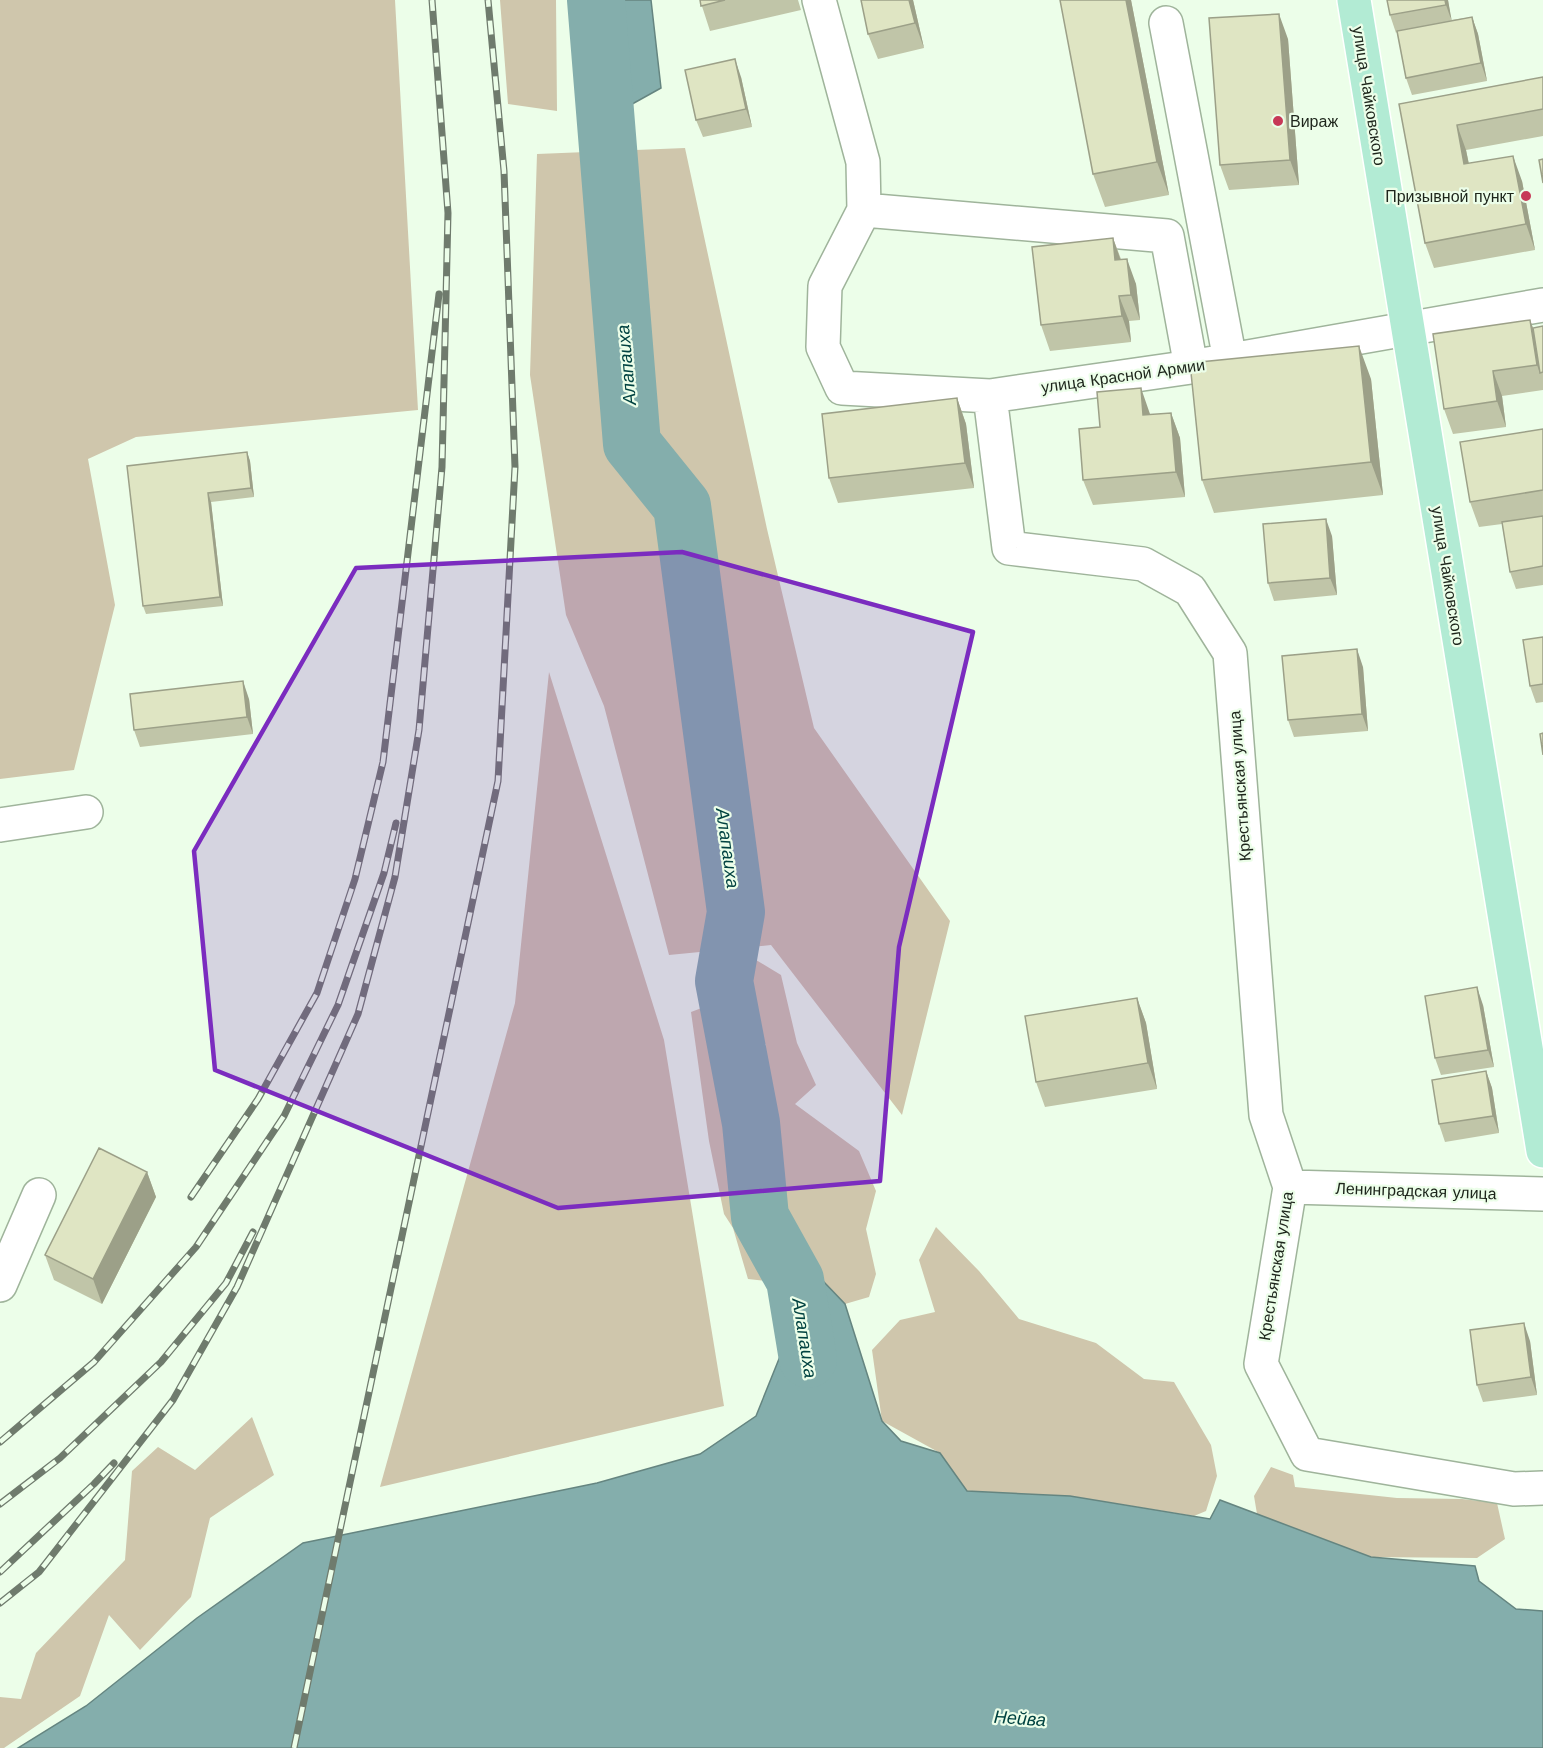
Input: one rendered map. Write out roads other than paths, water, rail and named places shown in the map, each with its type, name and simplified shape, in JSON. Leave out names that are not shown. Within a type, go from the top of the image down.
[{"type":"main road","name":"улица Чайковского","points":[[1354,0],[1543,1151]]},
{"type":"street","points":[[819,0],[863,162],[864,210],[1167,237],[1191,367]]},
{"type":"street","points":[[1166,23],[1230,360]]},
{"type":"street","name":"улица Красной Армии","points":[[864,210],[825,286],[823,347],[842,388],[990,396],[1191,367],[1543,305]]},
{"type":"street","name":"Крестьянская улица","points":[[990,396],[1009,548],[1143,564],[1190,590],[1230,653],[1266,1114],[1290,1187],[1261,1364],[1307,1454],[1514,1489],[1543,1488]]},
{"type":"street","points":[[0,825],[86,812]]},
{"type":"street","name":"Ленинградская улица","points":[[1290,1187],[1543,1194]]},
{"type":"street","points":[[0,1286],[39,1195]]},
{"type":"water","points":[[573,0],[651,0],[661,88],[607,118],[585,100]]},
{"type":"water","name":"Нейва","points":[[795,1280],[823,1281],[845,1304],[882,1421],[901,1441],[940,1453],[967,1491],[1070,1496],[1210,1519],[1220,1500],[1371,1557],[1475,1566],[1479,1581],[1516,1609],[1543,1611],[1543,1748],[18,1748],[86,1706],[197,1618],[303,1543],[597,1483],[700,1454],[756,1416],[785,1344],[772,1291]]},
{"type":"waterway","name":"Алапаиха","points":[[596,0],[632,444],[682,506],[736,912],[724,981],[751,1123],[760,1217],[795,1280],[808,1359]]},
{"type":"railway","points":[[0,1603],[39,1572],[173,1400],[237,1287],[358,1014],[395,877],[419,730],[442,467],[448,213],[432,0]]},
{"type":"railway","points":[[294,1748],[498,781],[515,467],[504,171],[488,0]]},
{"type":"railway","points":[[191,1197],[258,1099],[317,993],[355,879],[383,762],[439,294]]},
{"type":"railway","points":[[0,1442],[94,1362],[196,1247],[284,1116],[338,1005],[384,873],[396,823]]},
{"type":"railway","points":[[0,1504],[60,1458],[161,1362],[226,1283],[253,1232]]},
{"type":"railway","points":[[0,1572],[114,1463]]},
{"type":"place","name":"Вираж","points":[[1278,121]]},
{"type":"place","name":"Призывной пункт","points":[[1526,196]]}]
